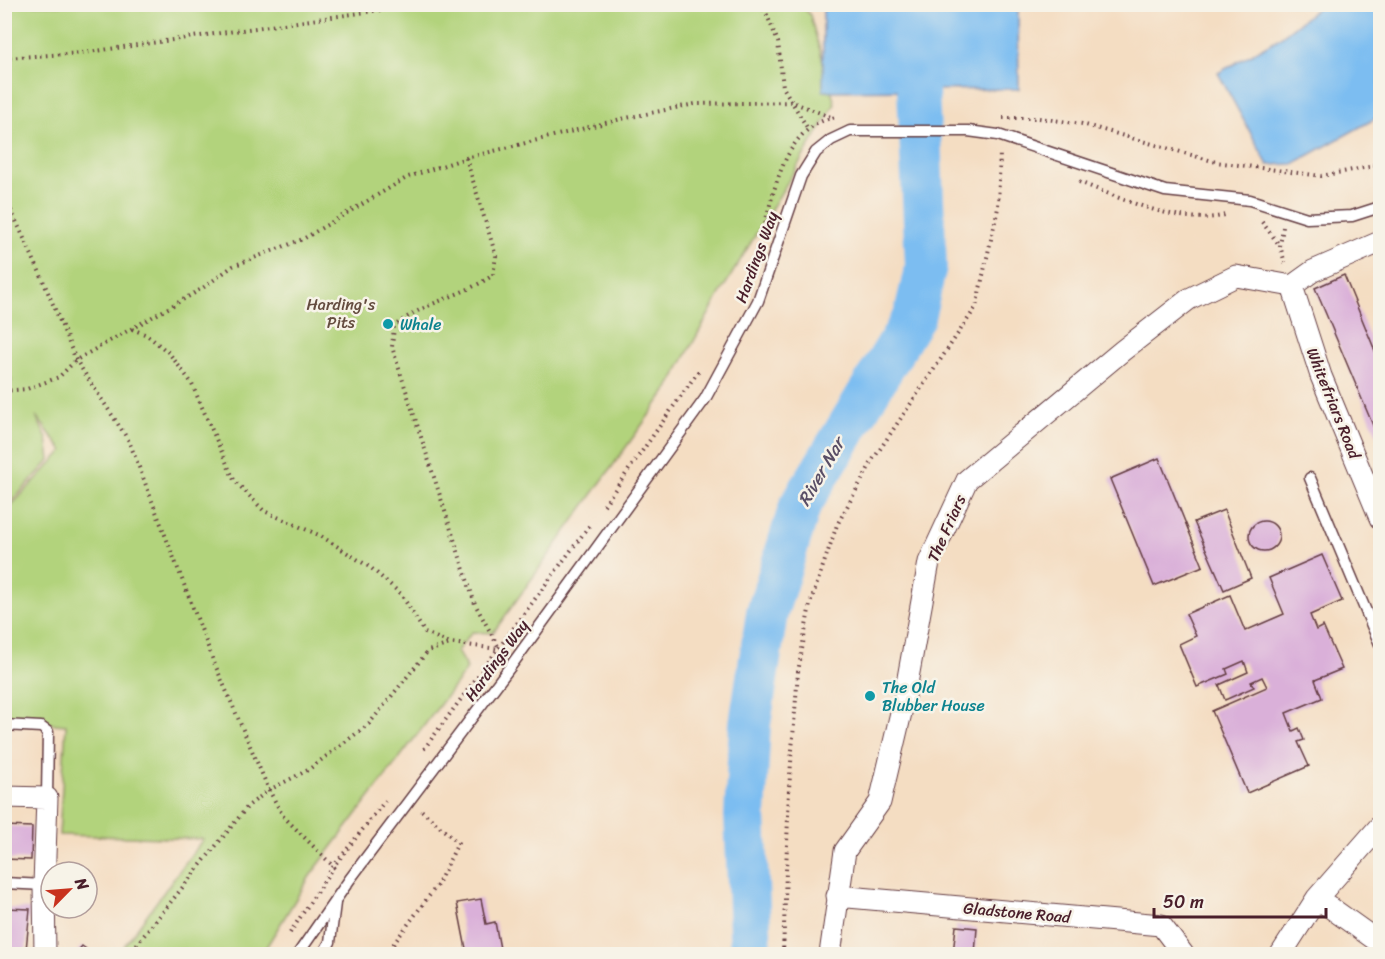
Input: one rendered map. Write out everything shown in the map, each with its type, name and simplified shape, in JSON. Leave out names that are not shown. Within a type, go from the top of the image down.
[{"type":"street","points":[[1294,283],[1380,242]]},
{"type":"street","name":"The Friars","points":[[830,954],[837,896],[846,851],[880,802],[904,700],[929,562],[967,480],[1122,351],[1189,299],[1236,276],[1294,283]]},
{"type":"street","name":"Whitefriars Road","points":[[1294,283],[1321,376],[1380,518]]},
{"type":"street","points":[[4,797],[47,798],[45,860]]},
{"type":"street","points":[[1281,954],[1317,898],[1380,826]]},
{"type":"street","name":"Gladstone Road","points":[[837,896],[1161,925],[1183,954]]},
{"type":"street","points":[[1317,898],[1380,943]]},
{"type":"street","points":[[45,920],[45,954]]},
{"type":"lane","name":"Hardings Way","points":[[298,954],[350,879],[410,801],[705,399],[758,301],[801,176],[816,152],[831,140],[850,131],[968,131],[998,135],[1165,191],[1250,200],[1307,218],[1352,216],[1380,207]]},
{"type":"lane","points":[[1310,478],[1377,627],[1380,644]]},
{"type":"lane","points":[[4,725],[42,727],[48,732],[47,798]]},
{"type":"lane","points":[[4,883],[39,885]]},
{"type":"lane","name":"Hardings Way","points":[[323,954],[330,942],[335,903]]},
{"type":"path","points":[[4,58],[82,53],[422,4]]},
{"type":"path","points":[[760,4],[778,42],[783,87],[808,129],[816,152]]},
{"type":"path","points":[[4,391],[27,389],[58,377],[76,360],[200,290],[233,266],[303,239],[408,177],[466,158],[621,119],[695,104],[792,102],[832,118],[808,129],[792,147],[779,174],[764,226]]},
{"type":"path","points":[[996,118],[1039,118],[1082,124],[1216,162],[1321,176],[1369,167],[1380,162]]},
{"type":"path","points":[[783,954],[789,789],[798,672],[810,604],[837,525],[868,468],[976,307],[998,208],[1000,152]]},
{"type":"path","points":[[466,158],[496,256],[493,275],[474,288],[406,316],[394,327],[392,347],[475,604],[499,649]]},
{"type":"path","points":[[4,187],[11,210],[76,360],[129,441],[213,660],[269,790],[283,816],[333,867],[350,879]]},
{"type":"path","points":[[1287,212],[1280,246],[1294,283]]},
{"type":"path","points":[[132,329],[147,335],[169,353],[191,382],[234,480],[264,511],[321,536],[371,568],[401,594],[425,633],[450,644],[499,649]]},
{"type":"path","points":[[599,513],[703,365]]},
{"type":"path","points":[[423,750],[592,522]]},
{"type":"path","points":[[129,954],[248,806],[269,790],[308,770],[369,724],[428,651],[450,644]]},
{"type":"path","points":[[287,938],[333,867],[390,795]]},
{"type":"path","points":[[386,954],[438,884],[458,843],[410,801]]},
{"type":"green space","name":"Harding's Pits","points":[[800,4],[810,15],[835,104],[721,292],[667,390],[493,633],[472,632],[457,651],[467,669],[310,876],[262,954],[118,954],[203,839],[59,835],[66,725],[5,720],[5,512],[63,451],[36,416],[47,439],[50,460],[5,509],[4,374],[12,382],[4,366],[5,5]]},
{"type":"water","points":[[1323,4],[1380,5],[1380,116],[1293,164],[1268,165],[1218,73],[1278,39]]},
{"type":"water","points":[[823,5],[1018,5],[1019,89],[823,91]]},
{"type":"building","points":[[1344,275],[1380,363],[1380,442],[1315,288]]},
{"type":"building","points":[[1159,458],[1203,566],[1154,586],[1110,479]]},
{"type":"building","points":[[1224,510],[1251,578],[1224,590],[1194,522]]},
{"type":"building","points":[[1264,521],[1275,525],[1279,536],[1275,547],[1264,551],[1253,547],[1249,536],[1253,525]]},
{"type":"building","points":[[1322,555],[1342,601],[1310,615],[1316,630],[1323,626],[1342,669],[1315,680],[1322,698],[1286,713],[1293,731],[1299,728],[1304,740],[1298,742],[1309,766],[1247,793],[1212,711],[1267,687],[1262,677],[1251,682],[1254,687],[1225,700],[1219,685],[1248,672],[1244,661],[1226,669],[1228,674],[1197,687],[1179,644],[1196,636],[1186,614],[1230,595],[1245,631],[1284,614],[1269,578]]},
{"type":"building","points":[[4,826],[32,827],[31,860],[4,859]]},
{"type":"building","points":[[481,899],[486,924],[495,922],[501,954],[467,954],[457,903]]},
{"type":"building","points":[[5,908],[30,909],[26,950],[5,949]]},
{"type":"building","points":[[956,926],[977,928],[975,954],[953,954]]},
{"type":"building","points":[[82,946],[93,954],[75,954]]},
{"type":"waterway","name":"River Nar","points":[[751,954],[745,815],[750,724],[767,613],[800,506],[914,317],[926,266],[918,90],[930,4]]},
{"type":"place","name":"Whale","points":[[388,324]]},
{"type":"place","name":"The Old Blubber House","points":[[870,696]]}]
